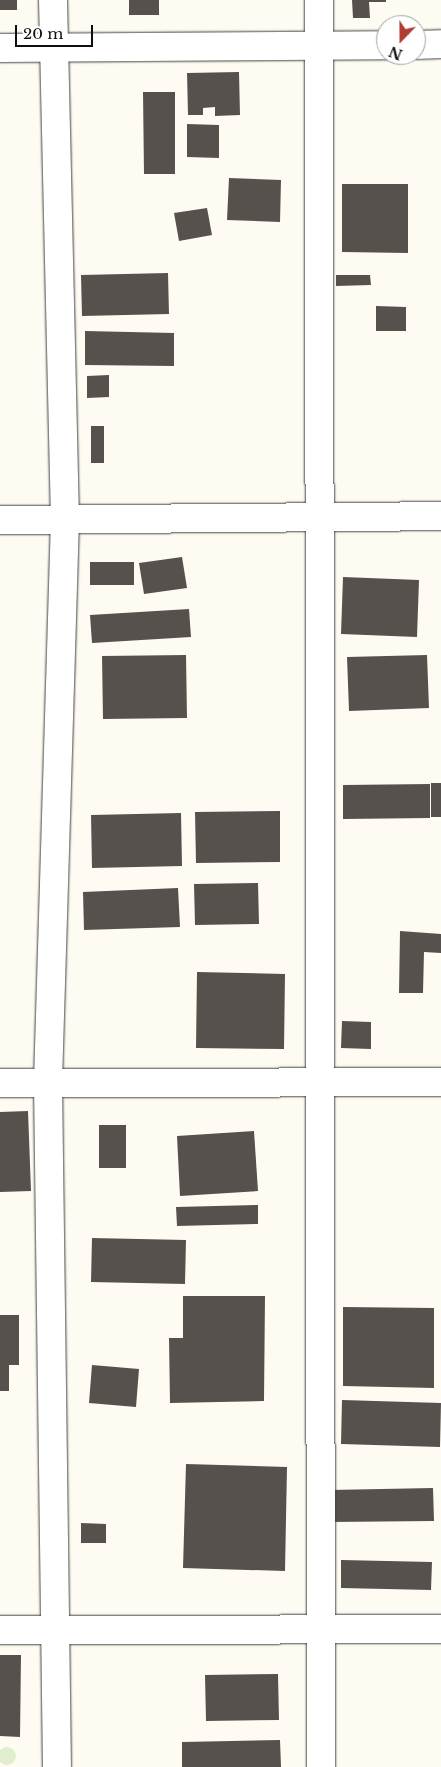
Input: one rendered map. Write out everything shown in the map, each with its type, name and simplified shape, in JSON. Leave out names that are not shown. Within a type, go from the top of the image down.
[{"type":"street","points":[[53,0],[51,47],[65,519],[48,1083],[58,1630],[57,1767]]},
{"type":"street","points":[[319,0],[322,1767]]},
{"type":"street","points":[[426,44],[441,44]]},
{"type":"street","points":[[0,48],[376,45]]},
{"type":"street","points":[[0,520],[441,516]]},
{"type":"street","points":[[0,1083],[441,1082]]},
{"type":"street","points":[[0,1630],[441,1629]]},
{"type":"green space","points":[[3,1747],[11,1747],[16,1752],[14,1763],[3,1765],[-2,1760],[-2,1752]]},
{"type":"building","points":[[0,0],[17,0],[17,10],[0,10]]},
{"type":"building","points":[[129,0],[159,0],[159,15],[129,15]]},
{"type":"building","points":[[352,0],[386,0],[386,2],[369,2],[370,18],[353,18]]},
{"type":"building","points":[[239,72],[240,115],[215,116],[215,107],[203,108],[203,115],[188,115],[187,73]]},
{"type":"building","points":[[143,92],[175,92],[175,174],[144,174]]},
{"type":"building","points":[[187,124],[219,125],[219,158],[187,157]]},
{"type":"building","points":[[229,178],[281,180],[280,222],[227,220]]},
{"type":"building","points":[[342,184],[408,184],[408,253],[342,252]]},
{"type":"building","points":[[207,208],[212,235],[179,241],[174,213]]},
{"type":"building","points":[[168,273],[169,314],[82,316],[81,275]]},
{"type":"building","points":[[336,275],[370,275],[371,285],[336,286]]},
{"type":"building","points":[[376,306],[406,307],[406,331],[376,331]]},
{"type":"building","points":[[85,331],[174,333],[174,366],[85,365]]},
{"type":"building","points":[[109,375],[109,397],[87,398],[87,376]]},
{"type":"building","points":[[91,426],[104,426],[104,463],[91,463]]},
{"type":"building","points":[[182,557],[187,588],[144,594],[139,563]]},
{"type":"building","points":[[90,562],[134,562],[134,585],[90,585]]},
{"type":"building","points":[[343,577],[419,580],[417,637],[341,634]]},
{"type":"building","points":[[189,609],[191,637],[92,643],[90,615]]},
{"type":"building","points":[[186,655],[187,718],[103,719],[102,656]]},
{"type":"building","points":[[427,655],[429,708],[349,711],[347,657]]},
{"type":"building","points":[[431,783],[441,783],[441,817],[431,817]]},
{"type":"building","points":[[430,784],[430,818],[343,819],[343,785]]},
{"type":"building","points":[[280,811],[280,862],[196,863],[195,812]]},
{"type":"building","points":[[181,813],[182,866],[92,868],[91,815]]},
{"type":"building","points":[[258,883],[259,924],[195,925],[194,884]]},
{"type":"building","points":[[178,888],[180,927],[84,930],[83,892]]},
{"type":"building","points":[[400,931],[441,934],[441,953],[424,952],[423,993],[399,993]]},
{"type":"building","points":[[197,972],[285,974],[284,1049],[196,1048]]},
{"type":"building","points":[[342,1021],[371,1022],[371,1049],[341,1048]]},
{"type":"building","points":[[28,1111],[31,1191],[0,1192],[0,1112]]},
{"type":"building","points":[[99,1125],[126,1125],[126,1168],[99,1168]]},
{"type":"building","points":[[254,1131],[258,1191],[180,1196],[177,1136]]},
{"type":"building","points":[[258,1205],[258,1224],[177,1226],[176,1207]]},
{"type":"building","points":[[92,1238],[186,1240],[185,1284],[91,1282]]},
{"type":"building","points":[[183,1296],[265,1296],[264,1401],[170,1403],[169,1338],[183,1338]]},
{"type":"building","points":[[343,1307],[434,1308],[434,1388],[343,1386]]},
{"type":"building","points":[[0,1315],[19,1315],[19,1365],[9,1365],[9,1391],[0,1391]]},
{"type":"building","points":[[92,1365],[139,1369],[136,1407],[89,1403]]},
{"type":"building","points":[[342,1400],[441,1403],[440,1447],[341,1444]]},
{"type":"building","points":[[186,1464],[287,1467],[285,1571],[183,1568]]},
{"type":"building","points":[[433,1488],[434,1521],[330,1522],[330,1490]]},
{"type":"building","points":[[81,1523],[106,1524],[106,1543],[81,1543]]},
{"type":"building","points":[[341,1560],[432,1562],[431,1590],[341,1588]]},
{"type":"building","points":[[0,1655],[21,1655],[20,1737],[0,1736]]},
{"type":"building","points":[[278,1674],[279,1720],[206,1721],[205,1675]]},
{"type":"building","points":[[280,1740],[281,1767],[182,1767],[182,1742]]}]
